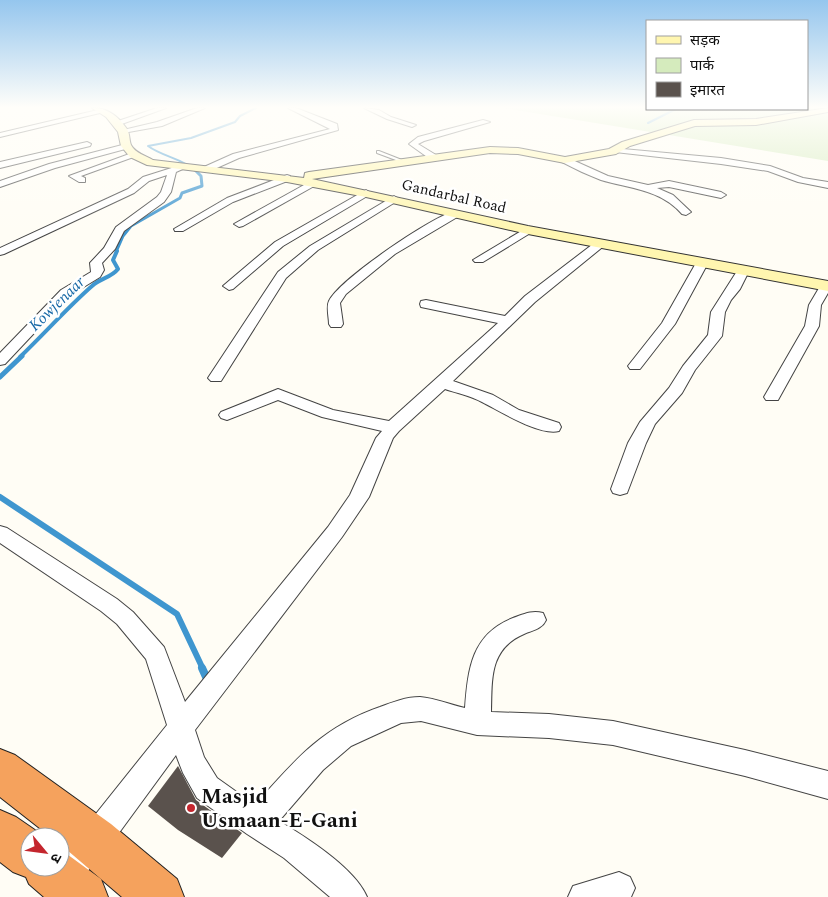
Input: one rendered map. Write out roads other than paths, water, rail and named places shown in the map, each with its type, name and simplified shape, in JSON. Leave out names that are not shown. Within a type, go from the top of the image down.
[{"type":"highway","points":[[0,770],[94,841],[159,897]]},
{"type":"street","points":[[0,165],[63,150]]},
{"type":"street","points":[[0,184],[52,166],[88,150]]},
{"type":"street","name":"Gandarbal Road","points":[[131,150],[134,155],[151,162],[180,169],[206,169],[287,178],[366,193],[528,230],[743,272],[827,286]]},
{"type":"street","points":[[206,169],[231,158],[263,150]]},
{"type":"street","points":[[421,150],[433,158]]},
{"type":"street","points":[[179,229],[224,203],[287,178],[332,174],[480,151],[508,150],[541,154],[565,160],[592,174],[664,193],[677,200],[686,212]]},
{"type":"street","points":[[565,160],[615,150],[683,156],[770,169],[801,180],[828,185]]},
{"type":"street","points":[[82,180],[73,176],[134,155]]},
{"type":"street","points":[[0,252],[131,191],[146,179],[180,169]]},
{"type":"street","points":[[0,361],[7,346],[65,293],[96,274],[98,270],[96,263],[107,252],[115,234],[164,197],[180,169]]},
{"type":"street","points":[[239,224],[313,183]]},
{"type":"street","points":[[648,188],[661,184],[670,184],[721,195]]},
{"type":"street","points":[[229,286],[279,244],[366,193]]},
{"type":"street","points":[[216,378],[282,275],[314,248],[394,200]]},
{"type":"street","points":[[336,324],[334,303],[336,297],[341,292],[391,252],[455,214]]},
{"type":"street","points":[[479,260],[528,230]]},
{"type":"street","points":[[70,849],[94,841],[181,727],[335,532],[359,497],[385,438],[393,427],[530,299],[601,243]]},
{"type":"street","points":[[635,366],[668,324],[702,263]]},
{"type":"street","points":[[620,490],[637,443],[648,422],[676,390],[688,368],[715,336],[718,312],[743,272]]},
{"type":"street","points":[[772,396],[812,326],[815,305],[827,286]]},
{"type":"street","points":[[426,304],[508,321]]},
{"type":"street","points":[[442,383],[487,398],[513,414],[553,427]]},
{"type":"street","points":[[226,415],[278,394],[328,414],[370,424],[393,427]]},
{"type":"street","points":[[0,533],[109,605],[125,618],[156,654],[193,764],[208,788],[257,824],[295,847],[341,886],[351,897]]},
{"type":"street","points":[[477,723],[483,662],[490,646],[502,634],[535,620]]},
{"type":"street","points":[[257,824],[313,761],[342,737],[376,720],[401,711],[422,709],[477,723],[549,726],[613,732],[828,785]]},
{"type":"street","points":[[584,897],[619,888]]},
{"type":"lane","points":[[378,152],[405,162]]},
{"type":"waterway","name":"Kowjenaar","points":[[155,150],[185,163],[196,171]]},
{"type":"waterway","name":"Kowjenaar","points":[[116,252],[123,236],[131,226],[180,198],[182,193],[202,186],[201,176],[196,171]]},
{"type":"waterway","name":"Kowjenaar","points":[[20,357],[92,286],[118,269],[113,260],[117,251]]},
{"type":"waterway","name":"Kowjenaar","points":[[0,377],[22,356]]},
{"type":"waterway","points":[[0,497],[177,614],[203,669]]},
{"type":"waterway","points":[[202,668],[207,679]]},
{"type":"place","name":"Masjid Usmaan-E-Gani","points":[[191,808]]}]
